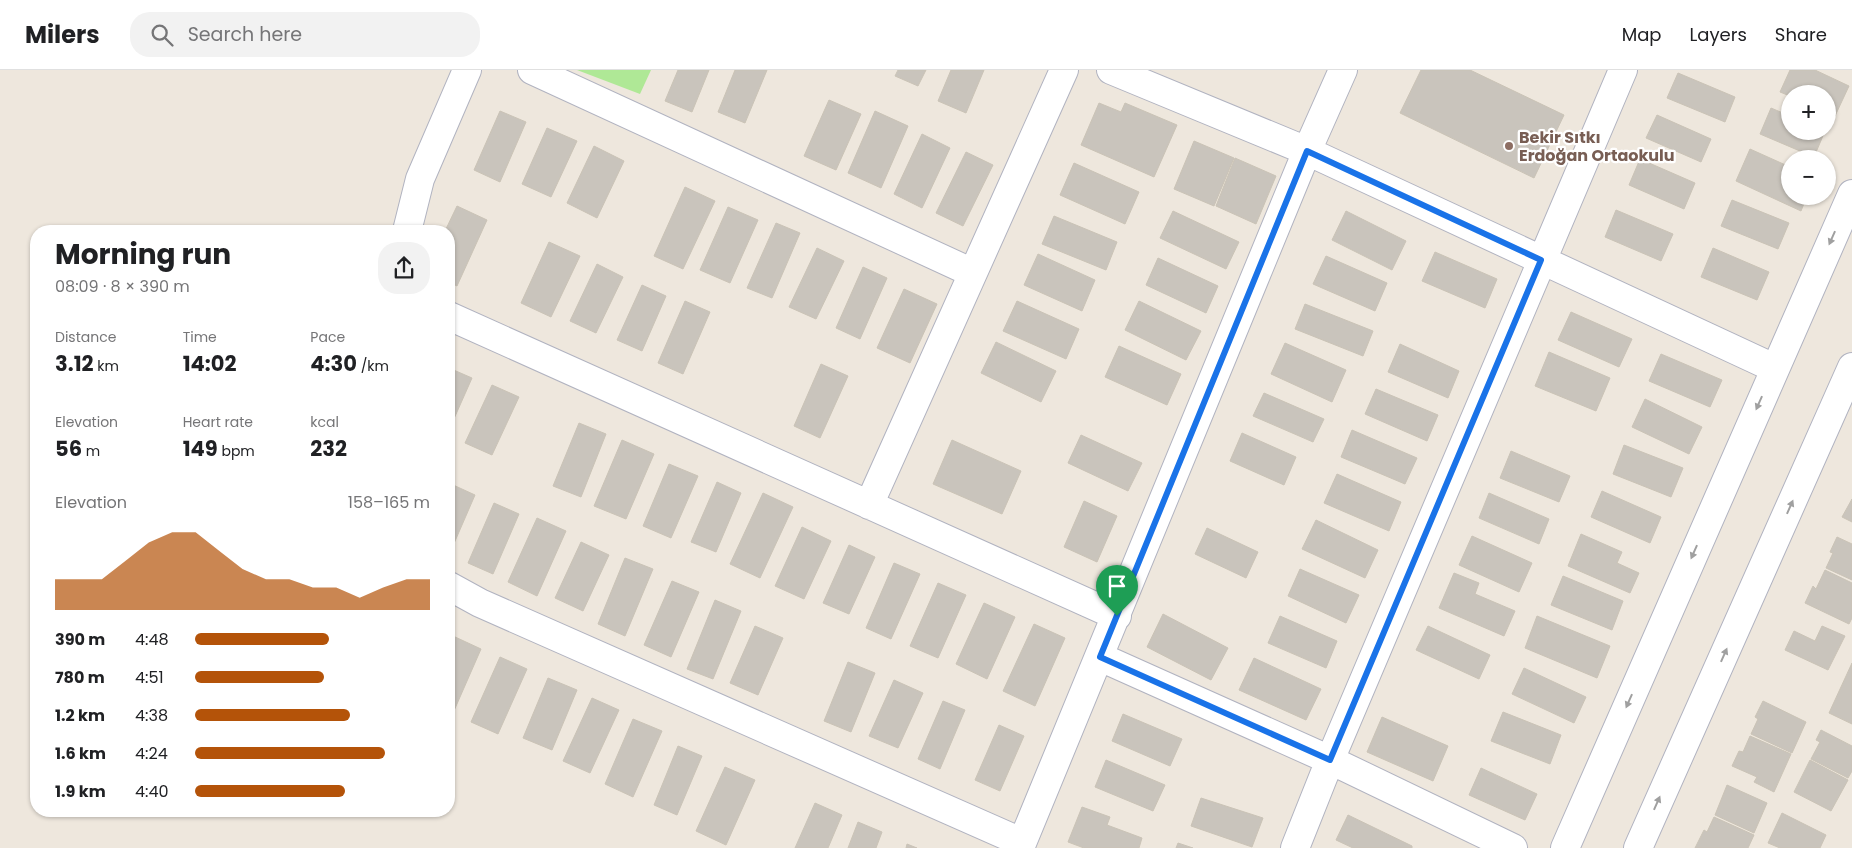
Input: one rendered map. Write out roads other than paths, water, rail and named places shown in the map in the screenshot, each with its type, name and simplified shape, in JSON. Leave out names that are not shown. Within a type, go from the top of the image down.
[{"type":"street","points":[[408,225],[420,179],[467,70]]},
{"type":"street","points":[[532,70],[973,273]]},
{"type":"street","points":[[869,505],[1064,70]]},
{"type":"street","points":[[1111,70],[1307,151],[1774,368]]},
{"type":"street","points":[[455,589],[480,603],[1020,845],[1117,616],[1307,151],[1344,70]]},
{"type":"street","points":[[1295,848],[1330,760],[1623,70]]},
{"type":"street","points":[[1565,848],[1774,368],[1852,194]]},
{"type":"street","points":[[455,319],[1117,616]]},
{"type":"street","points":[[1638,848],[1845,401],[1852,367]]},
{"type":"street","points":[[1100,657],[1330,760],[1514,848]]},
{"type":"place","name":"Bekir Sıtkı Erdoğan Ortaokulu","points":[[1509,146]]}]
